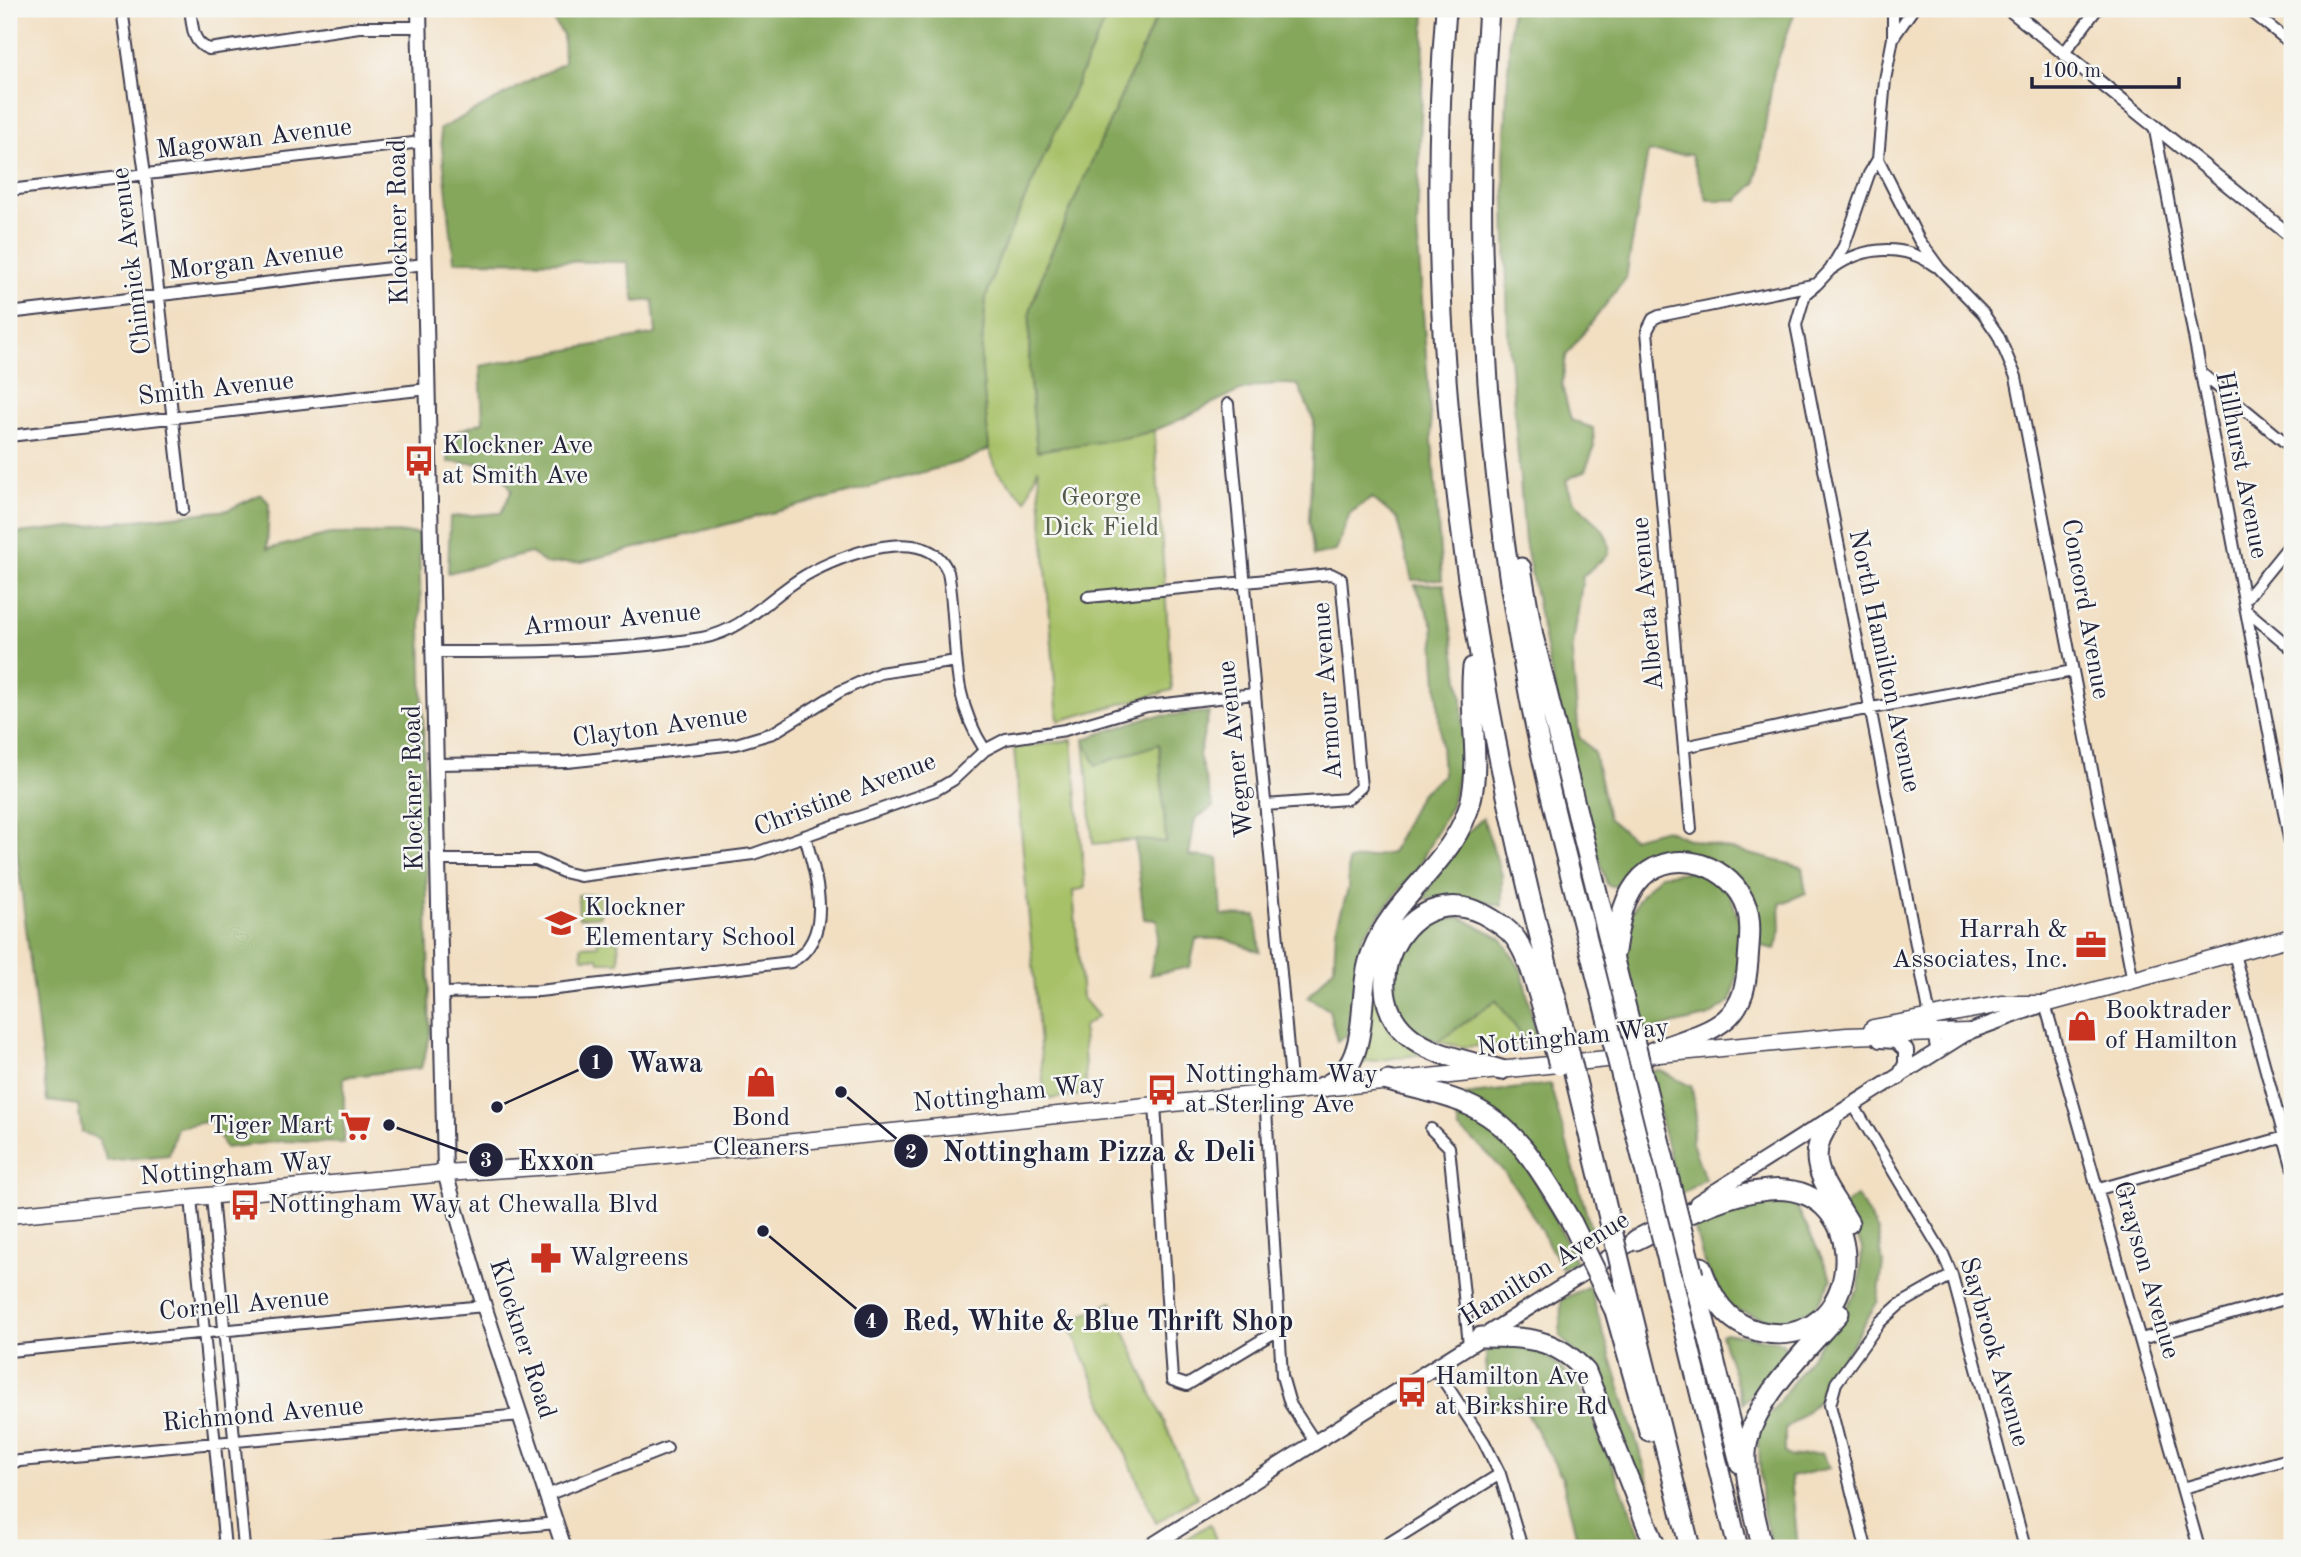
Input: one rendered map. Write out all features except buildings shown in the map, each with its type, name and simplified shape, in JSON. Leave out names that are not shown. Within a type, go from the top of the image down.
[{"type":"highway","points":[[1446,9],[1440,147],[1442,318],[1454,478],[1476,635],[1496,747],[1581,1148],[1599,1175],[1623,1308],[1684,1548]]},
{"type":"highway","points":[[1489,9],[1482,190],[1489,387],[1505,544],[1526,677],[1738,1548]]},
{"type":"highway","points":[[1489,387],[1534,636],[1667,1170],[1697,1271],[1759,1528]]},
{"type":"highway","points":[[1320,1088],[1346,1072],[1356,1052],[1368,966],[1379,938],[1454,835],[1470,802],[1476,766],[1471,684],[1476,635]]},
{"type":"highway","points":[[1614,963],[1625,903],[1643,876],[1655,868],[1678,861],[1700,864],[1724,875],[1741,895],[1750,922],[1750,936],[1745,989],[1740,1001],[1733,1012],[1714,1027],[1648,1054]]},
{"type":"highway","points":[[1501,1070],[1438,1051],[1408,1035],[1397,1023],[1388,1003],[1386,969],[1398,937],[1406,925],[1426,912],[1443,907],[1480,911],[1518,941],[1550,1007]]},
{"type":"highway","points":[[1388,1082],[1466,1104],[1496,1121],[1524,1148],[1623,1308],[1690,1548]]},
{"type":"highway","points":[[1762,1548],[1746,1463],[1752,1423],[1771,1394],[1851,1297],[1859,1267],[1856,1240],[1850,1225],[1818,1170],[1815,1158],[1818,1138],[1831,1121]]},
{"type":"highway","points":[[1636,1240],[1709,1204],[1748,1193],[1778,1189],[1805,1195],[1827,1211],[1842,1233],[1847,1261],[1842,1287],[1829,1309],[1807,1326],[1776,1333],[1749,1328],[1724,1312],[1697,1271]]},
{"type":"highway","points":[[1475,1341],[1539,1339],[1564,1351],[1586,1372],[1656,1548]]},
{"type":"main road","name":"Klockner Road","points":[[419,9],[438,764],[445,1173],[484,1306],[564,1548]]},
{"type":"main road","name":"Nottingham Way","points":[[9,1216],[445,1173],[567,1165],[1847,1036],[1875,1027],[1931,1024],[2001,1004],[2045,1004],[2292,937]]},
{"type":"main road","name":"Hamilton Avenue","points":[[1148,1548],[1636,1240],[1831,1121],[1968,1032],[2045,1004]]},
{"type":"main road","name":"Nottingham Way","points":[[1931,1024],[1968,1032]]},
{"type":"main road","points":[[1847,1036],[1903,1044],[1907,1056],[1899,1077]]},
{"type":"street","name":"Chinnick Avenue","points":[[122,9],[145,174],[183,509]]},
{"type":"street","points":[[190,9],[194,36],[202,46],[215,48],[359,27],[419,27]]},
{"type":"street","points":[[1830,270],[1845,244],[1869,174],[1878,159],[1885,80],[1893,37],[1893,9]]},
{"type":"street","points":[[1893,37],[1913,9]]},
{"type":"street","points":[[2009,9],[2292,237]]},
{"type":"street","points":[[2064,53],[2097,9]]},
{"type":"street","points":[[2248,9],[2292,44]]},
{"type":"street","name":"Hillhurst Avenue","points":[[2154,125],[2292,854]]},
{"type":"street","name":"Magowan Avenue","points":[[9,190],[422,142]]},
{"type":"street","name":"Concord Avenue","points":[[1878,159],[1919,240],[1940,269],[1983,313],[1998,335],[2016,377],[2133,981]]},
{"type":"street","name":"Concord Avenue","points":[[1830,270],[1856,255],[1886,250],[1914,254],[1940,269]]},
{"type":"street","name":"Morgan Avenue","points":[[9,313],[425,264]]},
{"type":"street","name":"North Hamilton Avenue","points":[[1830,270],[1805,294],[1796,325],[1868,710],[1884,773],[1937,1053]]},
{"type":"street","name":"Alberta Avenue","points":[[1691,829],[1647,331],[1653,319],[1659,316],[1816,285]]},
{"type":"street","points":[[2201,373],[2292,447]]},
{"type":"street","name":"Smith Avenue","points":[[9,436],[428,389]]},
{"type":"street","name":"Wegner Avenue","points":[[1228,404],[1292,1091]]},
{"type":"street","points":[[2292,542],[2245,606],[2292,649]]},
{"type":"street","name":"Armour Avenue","points":[[435,652],[565,651],[703,638],[751,618],[788,587],[821,567],[905,543],[931,550],[945,564],[949,575],[962,707],[985,750]]},
{"type":"street","name":"Armour Avenue","points":[[1088,597],[1331,574],[1341,579],[1361,787],[1347,799],[1265,805]]},
{"type":"street","name":"Clayton Avenue","points":[[438,764],[567,762],[736,744],[773,733],[838,692],[880,673],[956,661]]},
{"type":"street","points":[[1684,747],[2073,671]]},
{"type":"street","name":"Christine Avenue","points":[[440,860],[536,860],[580,876],[733,859],[936,790],[953,779],[985,750],[1006,739],[1065,730],[1147,706],[1254,694]]},
{"type":"street","points":[[442,993],[539,990],[791,962],[813,942],[819,920],[813,868],[805,836]]},
{"type":"street","points":[[2234,954],[2288,1136],[2292,1166]]},
{"type":"street","name":"Grayson Avenue","points":[[2045,1004],[2199,1548]]},
{"type":"street","points":[[1265,1093],[1285,1390],[1315,1442]]},
{"type":"street","points":[[1156,1104],[1169,1376],[1181,1385],[1279,1329]]},
{"type":"street","name":"Saybrook Avenue","points":[[1854,1106],[1943,1254],[1952,1275],[2025,1548]]},
{"type":"street","points":[[1431,1129],[1449,1147],[1475,1341]]},
{"type":"street","points":[[2099,1189],[2288,1136]]},
{"type":"street","points":[[212,1196],[244,1548]]},
{"type":"street","points":[[191,1198],[225,1548]]},
{"type":"street","points":[[195,1240],[216,1237]]},
{"type":"street","points":[[1866,1548],[1830,1397],[1836,1383],[1880,1322],[1899,1305],[1952,1275]]},
{"type":"street","points":[[2141,1339],[2292,1297]]},
{"type":"street","name":"Cornell Avenue","points":[[9,1351],[484,1306]]},
{"type":"street","points":[[1434,1367],[1485,1442],[1500,1474],[1522,1548]]},
{"type":"street","name":"Richmond Avenue","points":[[9,1462],[521,1415]]},
{"type":"street","points":[[547,1495],[667,1448]]},
{"type":"street","points":[[2183,1488],[2292,1458]]},
{"type":"street","points":[[1381,1548],[1500,1474]]},
{"type":"street","points":[[290,1548],[557,1523]]},
{"type":"green space","points":[[546,9],[1110,9],[999,257],[986,298],[981,358],[989,449],[967,460],[582,562],[546,564],[531,553],[448,573],[450,517],[501,513],[512,490],[494,464],[448,462],[449,434],[483,422],[480,366],[656,334],[653,300],[635,302],[627,262],[454,261],[440,129],[564,63],[563,35]]},
{"type":"green space","name":"George Dick Field","points":[[1110,9],[1160,9],[1046,264],[1030,312],[1029,371],[1037,451],[1154,430],[1172,690],[1058,721],[1038,468],[1026,501],[997,471],[989,449],[981,358],[986,298],[999,257]]},
{"type":"green space","points":[[1160,9],[1425,9],[1417,228],[1442,580],[1412,580],[1397,519],[1372,498],[1350,513],[1336,551],[1314,556],[1309,521],[1314,421],[1298,385],[1276,384],[1239,391],[1174,423],[1142,434],[1037,451],[1029,371],[1030,312],[1046,264]]},
{"type":"green space","points":[[1511,9],[1796,9],[1774,71],[1756,183],[1738,200],[1707,200],[1691,155],[1648,152],[1626,278],[1566,356],[1562,385],[1571,420],[1593,428],[1594,448],[1585,471],[1566,480],[1573,498],[1603,530],[1609,545],[1609,554],[1583,576],[1572,653],[1579,737],[1594,752],[1608,818],[1632,838],[1666,829],[1685,838],[1802,867],[1806,893],[1780,904],[1781,930],[1775,949],[1757,945],[1733,874],[1652,860],[1619,887],[1607,885],[1564,739],[1525,542],[1508,333],[1504,161]]},
{"type":"green space","points":[[261,494],[269,503],[267,549],[330,534],[419,533],[430,1036],[421,1068],[344,1077],[344,1143],[282,1141],[225,1148],[212,1121],[177,1127],[169,1155],[107,1161],[99,1139],[82,1132],[78,1105],[47,1101],[9,788],[9,534],[228,510]]},
{"type":"green space","points":[[1444,584],[1462,698],[1463,753],[1451,805],[1419,865],[1363,936],[1347,1036],[1337,1041],[1329,1010],[1308,997],[1334,967],[1336,929],[1348,889],[1348,861],[1391,853],[1420,794],[1443,775],[1433,625],[1415,585]]},
{"type":"green space","points":[[1209,712],[1199,755],[1213,807],[1195,819],[1189,856],[1218,858],[1222,915],[1256,916],[1260,952],[1225,939],[1196,939],[1190,967],[1150,975],[1158,932],[1157,920],[1144,919],[1135,840],[1166,842],[1159,744],[1096,765],[1084,739],[1148,717]]},
{"type":"green space","points":[[1084,739],[1096,764],[1159,743],[1166,842],[1135,840],[1093,844]]},
{"type":"green space","points":[[1072,740],[1085,888],[1073,891],[1082,997],[1098,1016],[1083,1027],[1086,1094],[1050,1099],[1044,1092],[1014,748]]},
{"type":"green space","points":[[1483,818],[1502,875],[1502,906],[1462,897],[1423,899],[1456,843]]},
{"type":"green space","points":[[1697,871],[1726,884],[1741,925],[1739,964],[1731,1002],[1707,1017],[1643,1031],[1627,968],[1626,935],[1630,919],[1641,896],[1660,875]]},
{"type":"green space","points":[[599,894],[600,916],[579,918],[578,895]]},
{"type":"green space","points":[[1460,917],[1501,938],[1522,971],[1538,1043],[1527,1043],[1496,1000],[1438,1042],[1406,1027],[1394,991],[1395,957],[1421,922]]},
{"type":"green space","points":[[597,922],[603,925],[606,931],[603,937],[597,940],[591,937],[588,931],[591,925]]},
{"type":"green space","points":[[598,940],[618,940],[619,962],[599,962],[598,958],[582,958],[581,946],[598,945]]},
{"type":"green space","points":[[1371,980],[1393,1034],[1423,1054],[1361,1063]]},
{"type":"green space","points":[[1496,1000],[1527,1043],[1464,1047],[1438,1042]]},
{"type":"green space","points":[[1659,1070],[1692,1087],[1696,1116],[1691,1140],[1705,1179],[1680,1195],[1648,1072]]},
{"type":"green space","points":[[1550,1084],[1592,1233],[1586,1241],[1549,1173],[1464,1095]]},
{"type":"green space","points":[[1455,1106],[1497,1130],[1534,1178],[1576,1262],[1562,1269],[1530,1211],[1506,1175],[1477,1143],[1459,1130]]},
{"type":"green space","points":[[1857,1196],[1878,1231],[1883,1264],[1878,1301],[1817,1402],[1785,1430],[1785,1453],[1791,1457],[1822,1453],[1830,1468],[1791,1477],[1798,1548],[1772,1548],[1762,1509],[1758,1431],[1859,1289],[1862,1248],[1844,1205]]},
{"type":"green space","points":[[1779,1198],[1798,1209],[1832,1279],[1813,1308],[1792,1318],[1770,1319],[1727,1306],[1704,1263],[1692,1218],[1741,1204]]},
{"type":"green space","points":[[1589,1286],[1652,1492],[1635,1471],[1591,1371],[1560,1336],[1561,1300]]},
{"type":"green space","points":[[1112,1302],[1197,1497],[1156,1523],[1068,1322]]},
{"type":"green space","points":[[1725,1333],[1782,1342],[1789,1358],[1743,1403],[1721,1335]]},
{"type":"green space","points":[[1516,1343],[1539,1350],[1578,1383],[1646,1548],[1579,1548],[1562,1477],[1519,1399],[1487,1412],[1486,1351]]},
{"type":"green space","points":[[1210,1524],[1219,1548],[1174,1546]]},
{"type":"place","name":"Klockner Ave at Smith Ave","points":[[419,461]]},
{"type":"place","name":"Klockner Elementary School","points":[[561,923]]},
{"type":"place","name":"Harrah & Associates, Inc.","points":[[2091,945]]},
{"type":"place","name":"Booktrader of Hamilton","points":[[2082,1026]]},
{"type":"place","name":"Bond Cleaners","points":[[761,1082]]},
{"type":"place","name":"Nottingham Way at Sterling Ave","points":[[1162,1090]]},
{"type":"place","name":"Nottingham Pizza & Deli","points":[[841,1092]]},
{"type":"place","name":"Wawa","points":[[497,1107]]},
{"type":"place","name":"Exxon","points":[[389,1125]]},
{"type":"place","name":"Tiger Mart","points":[[356,1126]]},
{"type":"place","name":"Nottingham Way at Chewalla Blvd","points":[[245,1205]]},
{"type":"place","name":"Red, White & Blue Thrift Shop","points":[[763,1231]]},
{"type":"place","name":"Walgreens","points":[[546,1258]]},
{"type":"place","name":"Hamilton Ave at Birkshire Rd","points":[[1412,1392]]}]
